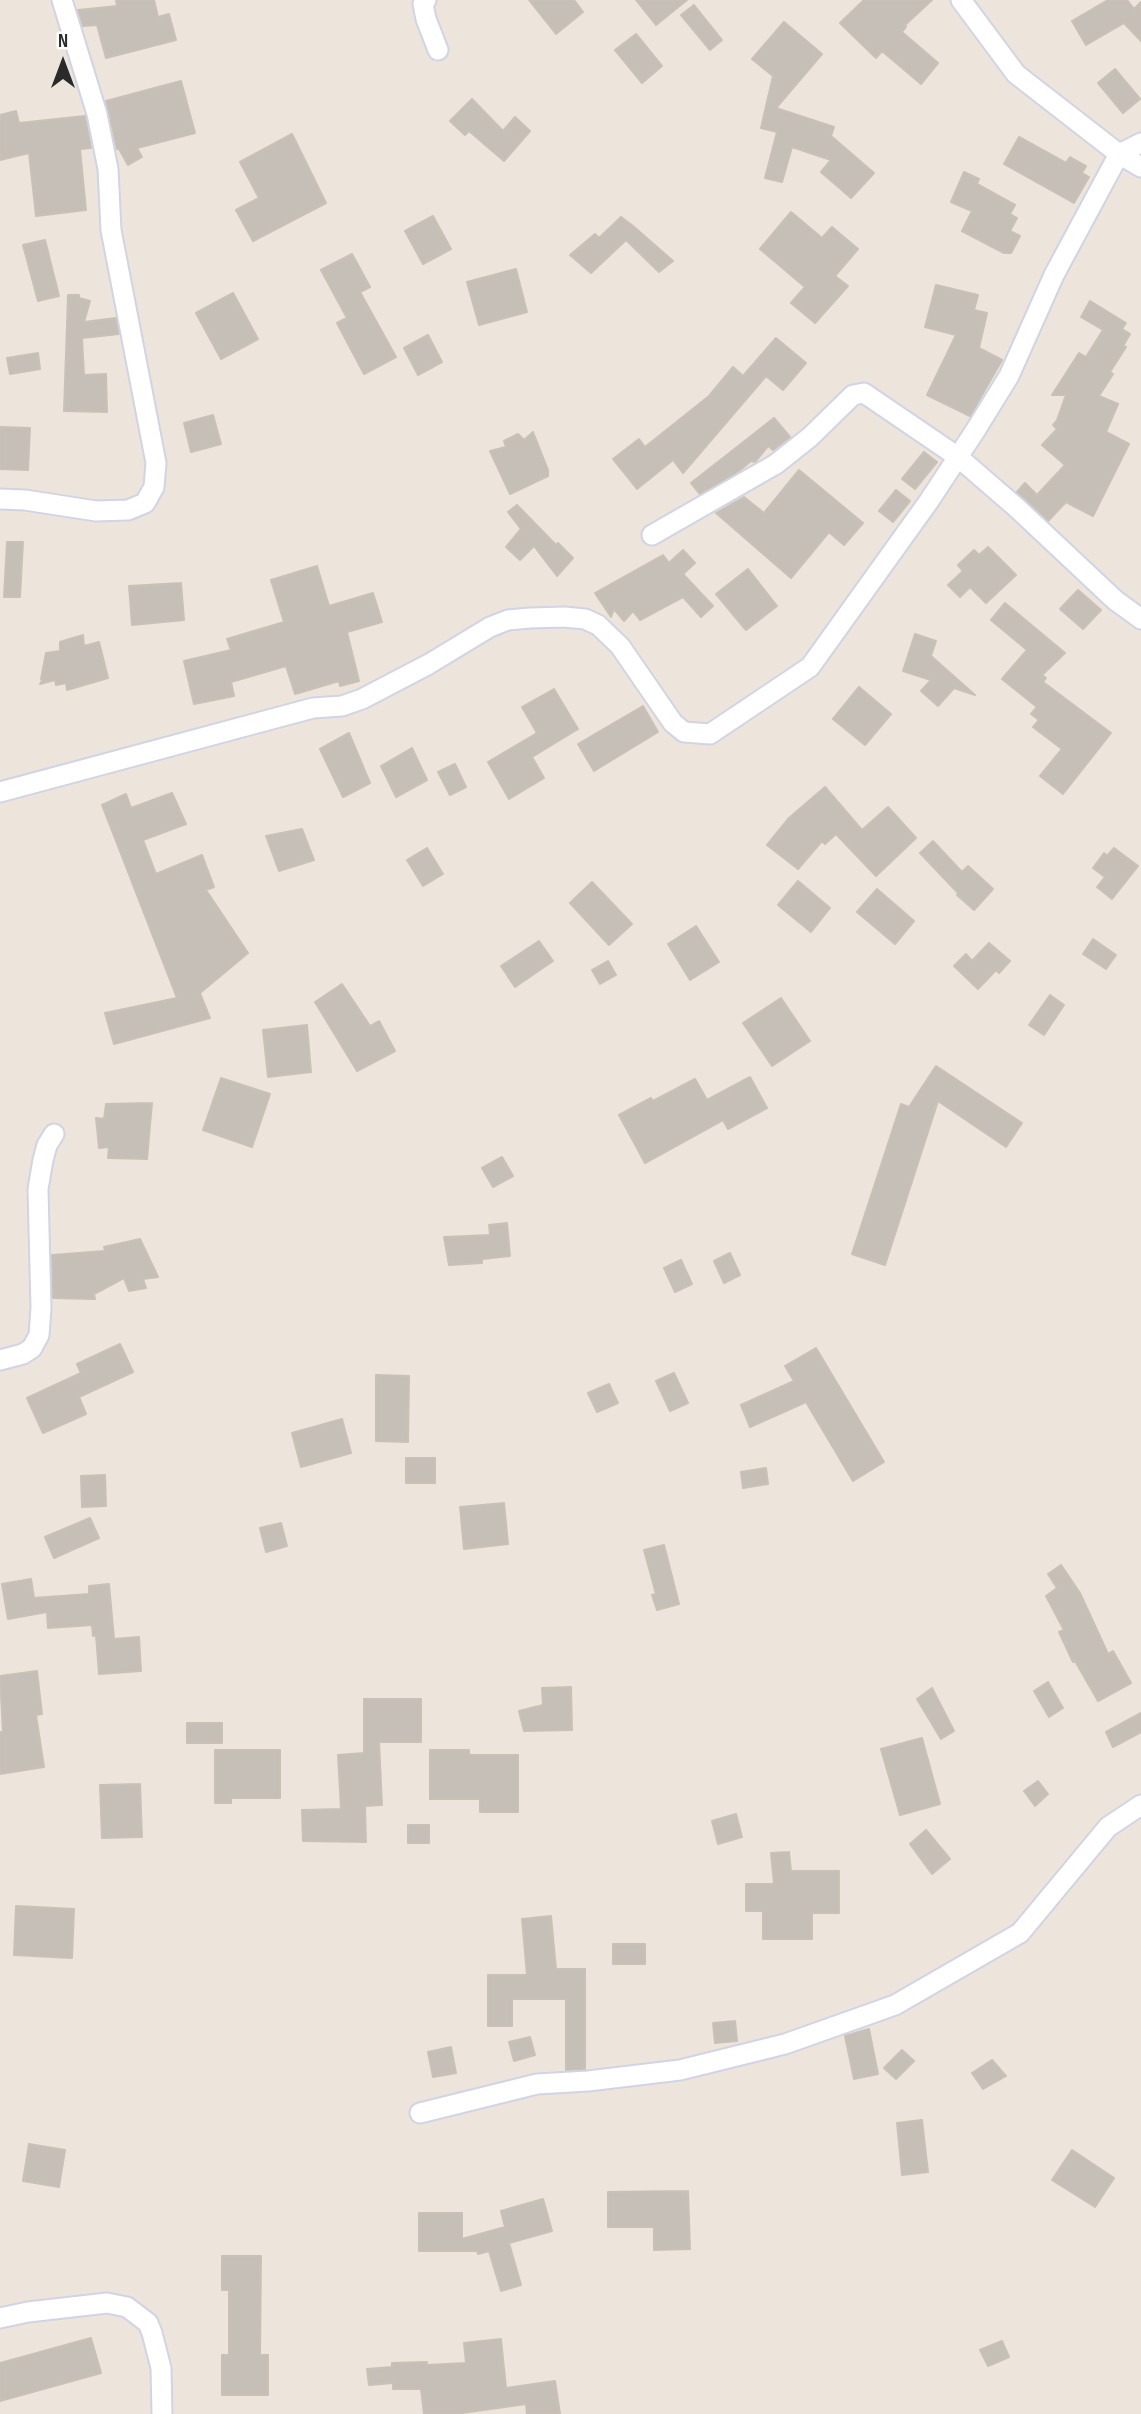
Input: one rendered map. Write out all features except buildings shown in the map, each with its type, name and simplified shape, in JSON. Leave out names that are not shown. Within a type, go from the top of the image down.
[{"type":"street","points":[[0,499],[25,500],[96,511],[128,510],[145,503],[154,486],[156,463],[111,230],[108,169],[97,114],[62,0]]},
{"type":"street","points":[[426,0],[423,4],[426,19],[438,50]]},
{"type":"street","points":[[961,0],[1016,74],[1141,167]]},
{"type":"street","points":[[0,792],[313,708],[342,706],[394,682],[490,627],[508,620],[530,618],[564,617],[598,625],[620,646],[673,723],[684,732],[710,734],[810,667],[958,457],[1010,376],[1054,275],[1119,153],[1141,143]]},
{"type":"street","points":[[652,535],[776,464],[857,393],[869,395],[958,457],[1115,600],[1141,619]]},
{"type":"street","points":[[0,1360],[23,1354],[32,1348],[39,1335],[41,1308],[38,1189],[47,1144],[54,1133]]},
{"type":"street","points":[[420,2113],[537,2084],[680,2070],[785,2044],[895,2005],[1020,1933],[1108,1827],[1141,1805]]},
{"type":"street","points":[[0,2318],[107,2303],[127,2307],[148,2323],[152,2333],[161,2368],[162,2414]]}]
